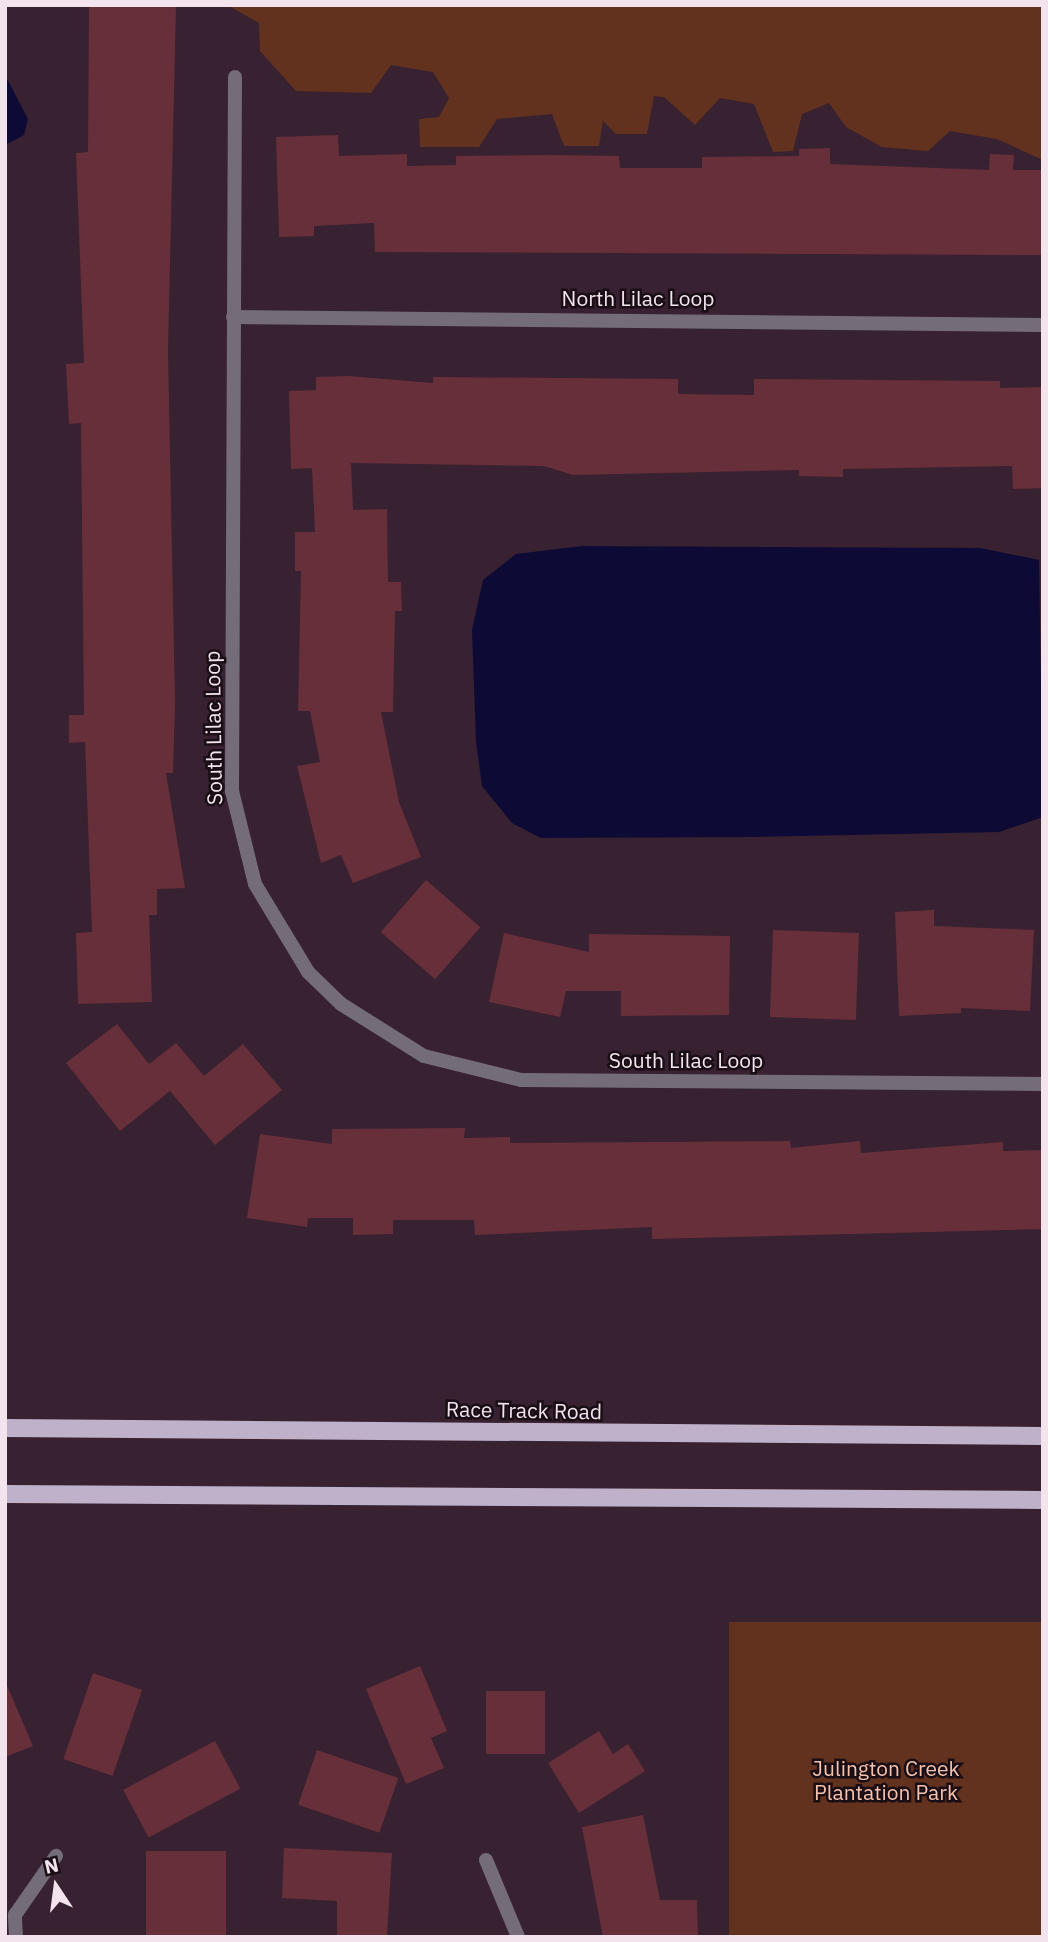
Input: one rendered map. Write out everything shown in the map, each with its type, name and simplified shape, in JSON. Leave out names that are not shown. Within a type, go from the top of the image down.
[{"type":"main road","name":"Race Track Road","points":[[5,1428],[1043,1436]]},
{"type":"main road","points":[[5,1494],[1043,1500]]},
{"type":"street","name":"South Lilac Loop","points":[[235,77],[234,802],[255,884],[278,929],[341,1004],[424,1056],[521,1080],[1043,1084]]},
{"type":"street","name":"North Lilac Loop","points":[[233,317],[1043,325]]},
{"type":"street","points":[[16,1937],[15,1915],[56,1856]]},
{"type":"street","points":[[486,1860],[518,1937]]},
{"type":"green space","points":[[227,5],[1043,5],[1043,160],[997,139],[950,131],[928,151],[882,147],[846,127],[829,103],[802,114],[793,151],[773,152],[754,104],[720,98],[695,125],[664,97],[654,96],[647,134],[616,134],[603,121],[599,146],[564,146],[552,114],[497,119],[479,147],[420,147],[419,119],[439,117],[449,98],[433,72],[391,65],[371,93],[296,91],[260,51],[259,23]]},
{"type":"green space","name":"Julington Creek Plantation Park","points":[[729,1622],[1043,1622],[1043,1937],[729,1937]]},
{"type":"shaded area","points":[[5,75],[28,119],[24,135],[5,145]]},
{"type":"shaded area","points":[[582,546],[980,548],[1039,560],[1043,817],[999,832],[749,837],[541,838],[512,823],[482,786],[476,742],[472,630],[483,580],[516,554]]},
{"type":"building","points":[[89,5],[176,6],[168,350],[175,702],[173,773],[166,773],[185,888],[157,889],[157,915],[149,915],[152,1002],[78,1004],[76,933],[92,932],[85,742],[69,743],[69,715],[84,715],[81,423],[69,424],[66,364],[84,363],[76,153],[88,152]]},
{"type":"building","points":[[338,135],[339,156],[407,154],[407,166],[456,165],[456,156],[549,155],[619,156],[620,168],[702,168],[702,157],[799,156],[799,149],[830,148],[830,164],[989,170],[990,154],[1014,155],[1013,170],[1043,170],[1043,255],[375,252],[374,223],[314,226],[314,236],[279,237],[276,137]]},
{"type":"building","points":[[349,376],[433,383],[433,377],[678,379],[678,394],[754,395],[754,379],[1000,381],[1000,388],[1043,387],[1043,488],[1013,489],[1012,466],[843,469],[843,477],[799,476],[799,470],[573,475],[544,466],[351,463],[353,510],[387,509],[388,582],[401,582],[402,611],[395,611],[393,712],[381,712],[399,802],[421,857],[353,883],[341,855],[321,863],[297,766],[320,762],[310,711],[298,711],[301,571],[295,571],[295,532],[315,532],[312,468],[291,469],[289,391],[316,390],[316,377]]},
{"type":"building","points":[[426,880],[480,927],[435,979],[381,932]]},
{"type":"building","points":[[934,910],[934,926],[1034,930],[1030,1011],[961,1008],[961,1013],[899,1016],[895,912]]},
{"type":"building","points":[[773,930],[859,933],[856,1020],[770,1017]]},
{"type":"building","points":[[504,933],[589,952],[589,934],[730,936],[729,1015],[621,1016],[621,991],[566,991],[560,1017],[489,1002]]},
{"type":"building","points":[[117,1024],[149,1064],[176,1043],[204,1076],[243,1044],[282,1090],[215,1145],[170,1091],[120,1131],[66,1063]]},
{"type":"building","points":[[465,1128],[464,1138],[510,1137],[510,1143],[790,1141],[791,1148],[860,1141],[861,1153],[1003,1142],[1003,1151],[1043,1150],[1043,1229],[652,1239],[652,1227],[475,1235],[474,1220],[393,1220],[393,1234],[353,1235],[353,1218],[308,1218],[307,1227],[247,1218],[260,1134],[332,1144],[332,1129]]},
{"type":"building","points":[[420,1666],[447,1731],[431,1738],[444,1768],[406,1784],[366,1689]]},
{"type":"building","points":[[93,1673],[142,1690],[113,1776],[63,1759]]},
{"type":"building","points":[[5,1681],[33,1746],[5,1757]]},
{"type":"building","points":[[486,1691],[545,1691],[545,1754],[486,1754]]},
{"type":"building","points":[[599,1731],[613,1754],[628,1744],[645,1771],[579,1813],[548,1763]]},
{"type":"building","points":[[215,1741],[240,1789],[149,1838],[123,1790]]},
{"type":"building","points":[[317,1750],[398,1778],[379,1833],[298,1805]]},
{"type":"building","points":[[643,1815],[660,1900],[697,1900],[698,1937],[603,1937],[582,1827]]},
{"type":"building","points":[[284,1848],[392,1853],[387,1937],[337,1937],[337,1901],[282,1898]]},
{"type":"building","points":[[146,1851],[226,1851],[226,1937],[146,1937]]}]
